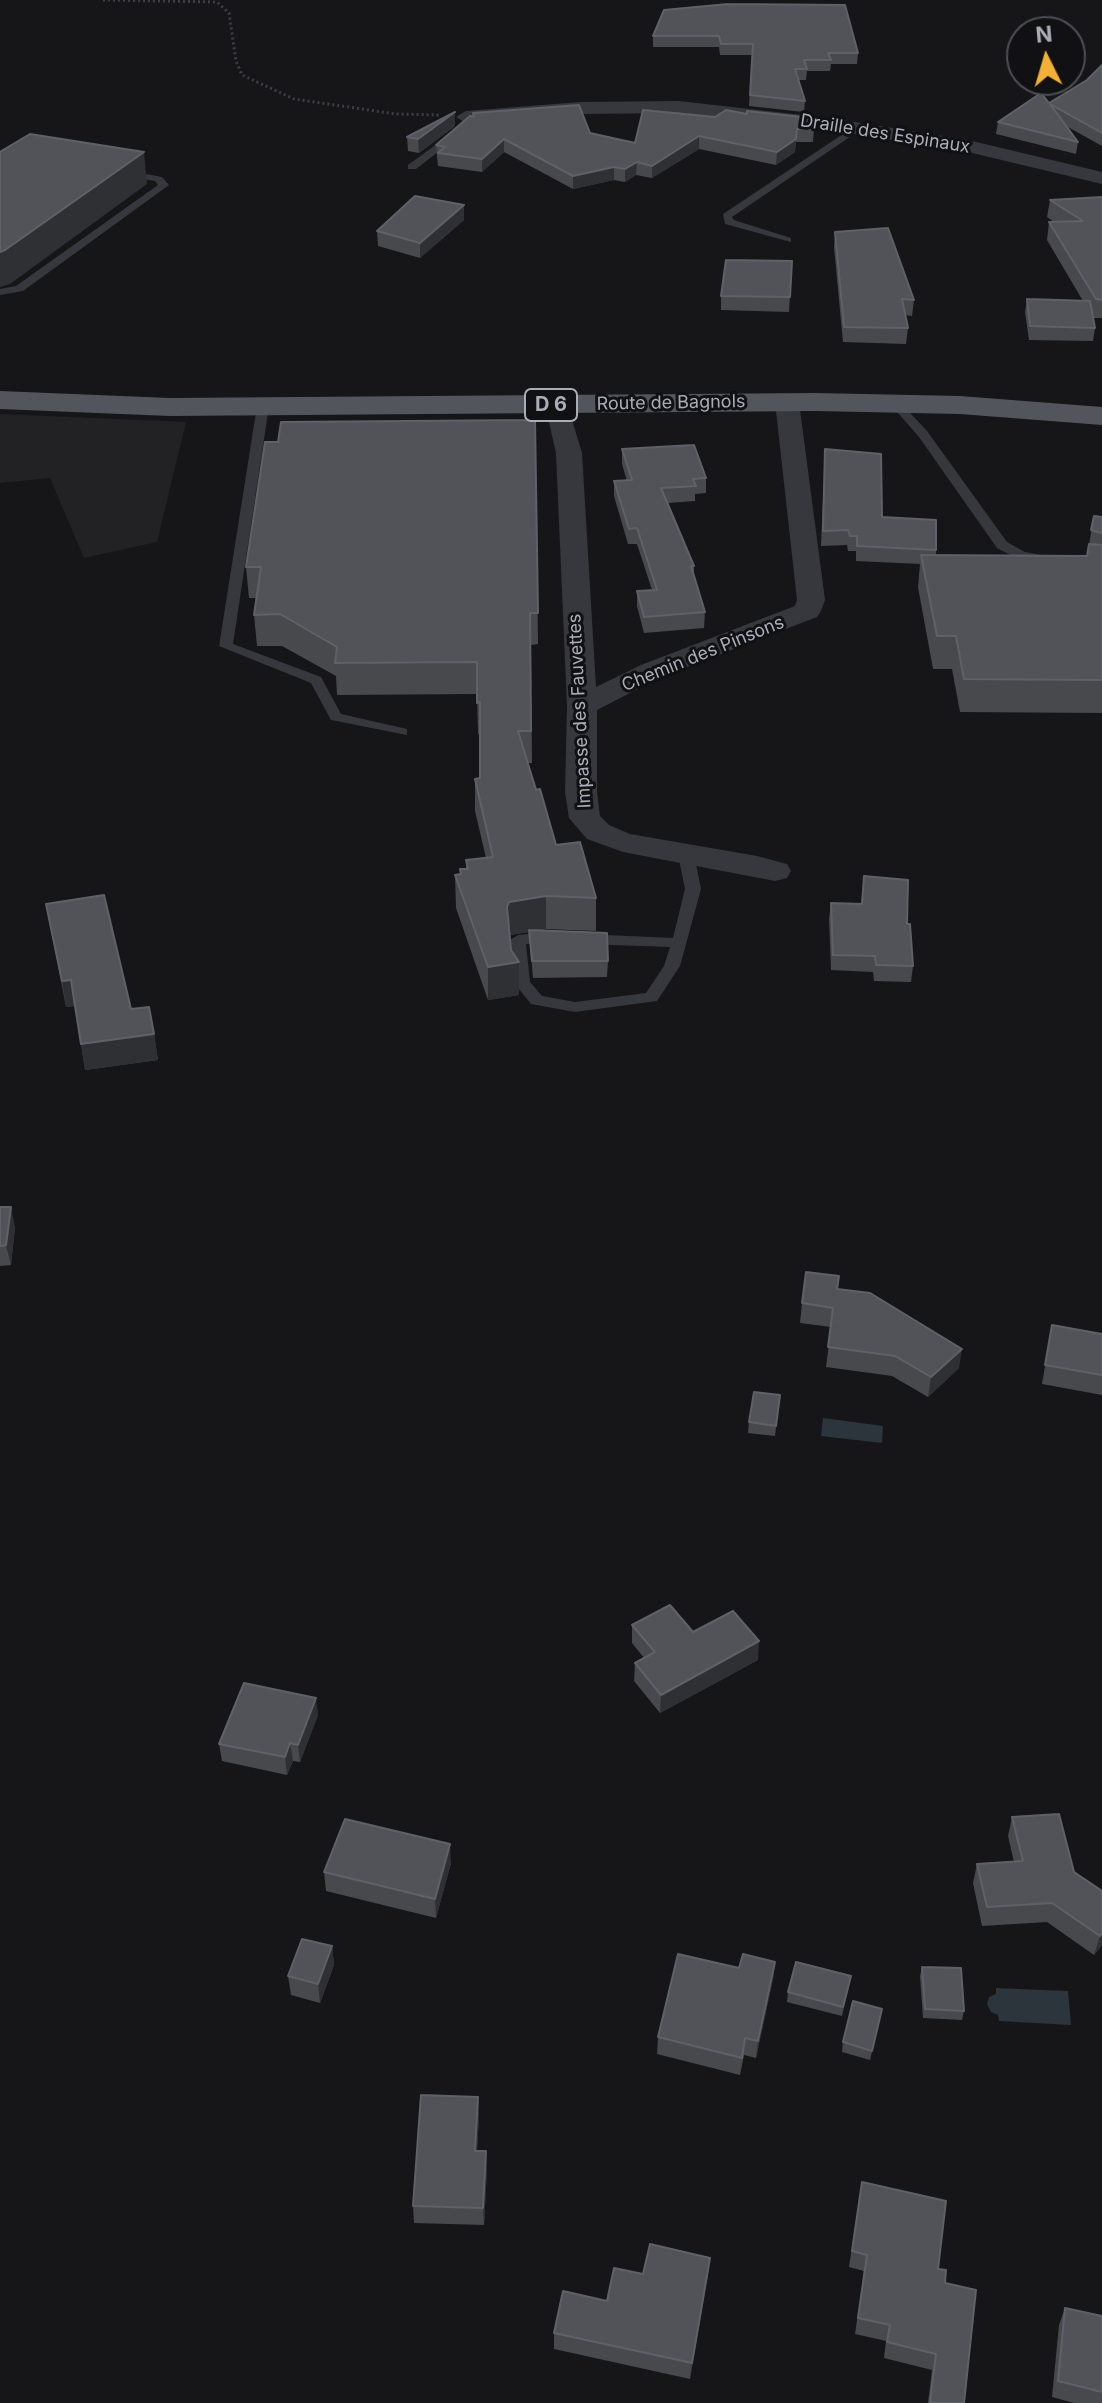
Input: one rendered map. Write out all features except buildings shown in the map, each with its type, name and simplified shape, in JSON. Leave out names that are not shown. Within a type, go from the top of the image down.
[{"type":"main road","name":"Route de Bagnols","points":[[0,400],[170,407],[895,403],[1102,416]]},
{"type":"street","name":"Draille des Espinaux","points":[[466,117],[580,108],[679,107],[858,128],[996,151],[1102,178]]},
{"type":"street","name":"Chemin des Pinsons","points":[[582,706],[651,671],[807,611],[811,600],[787,402]]},
{"type":"street","name":"Impasse des Fauvettes","points":[[557,405],[569,453],[582,706],[581,792],[585,818],[598,832],[623,842],[746,863],[775,871]]},
{"type":"lane","points":[[412,167],[464,128],[466,117]]},
{"type":"lane","points":[[787,240],[729,222],[727,216],[858,128]]},
{"type":"lane","points":[[0,292],[19,289],[164,185],[158,179],[112,170]]},
{"type":"lane","points":[[895,403],[923,434],[1002,545],[1021,555],[1062,564]]},
{"type":"lane","points":[[263,406],[226,646],[316,680],[336,717],[402,732]]},
{"type":"lane","points":[[680,943],[546,937],[518,940],[522,983],[537,1000],[575,1007],[651,997],[672,966],[680,943],[693,889],[686,854]]},
{"type":"path","points":[[103,0],[217,2],[229,13],[236,61],[242,75],[294,99],[396,114],[466,117]]},
{"type":"shaded area","points":[[0,414],[186,422],[157,542],[84,558],[50,478],[0,483]]},
{"type":"shaded area","points":[[823,1418],[883,1426],[882,1443],[821,1436]]},
{"type":"shaded area","points":[[996,1988],[1068,1991],[1071,2025],[999,2021],[998,2015],[991,2012],[987,2004],[989,1997],[996,1994]]}]
